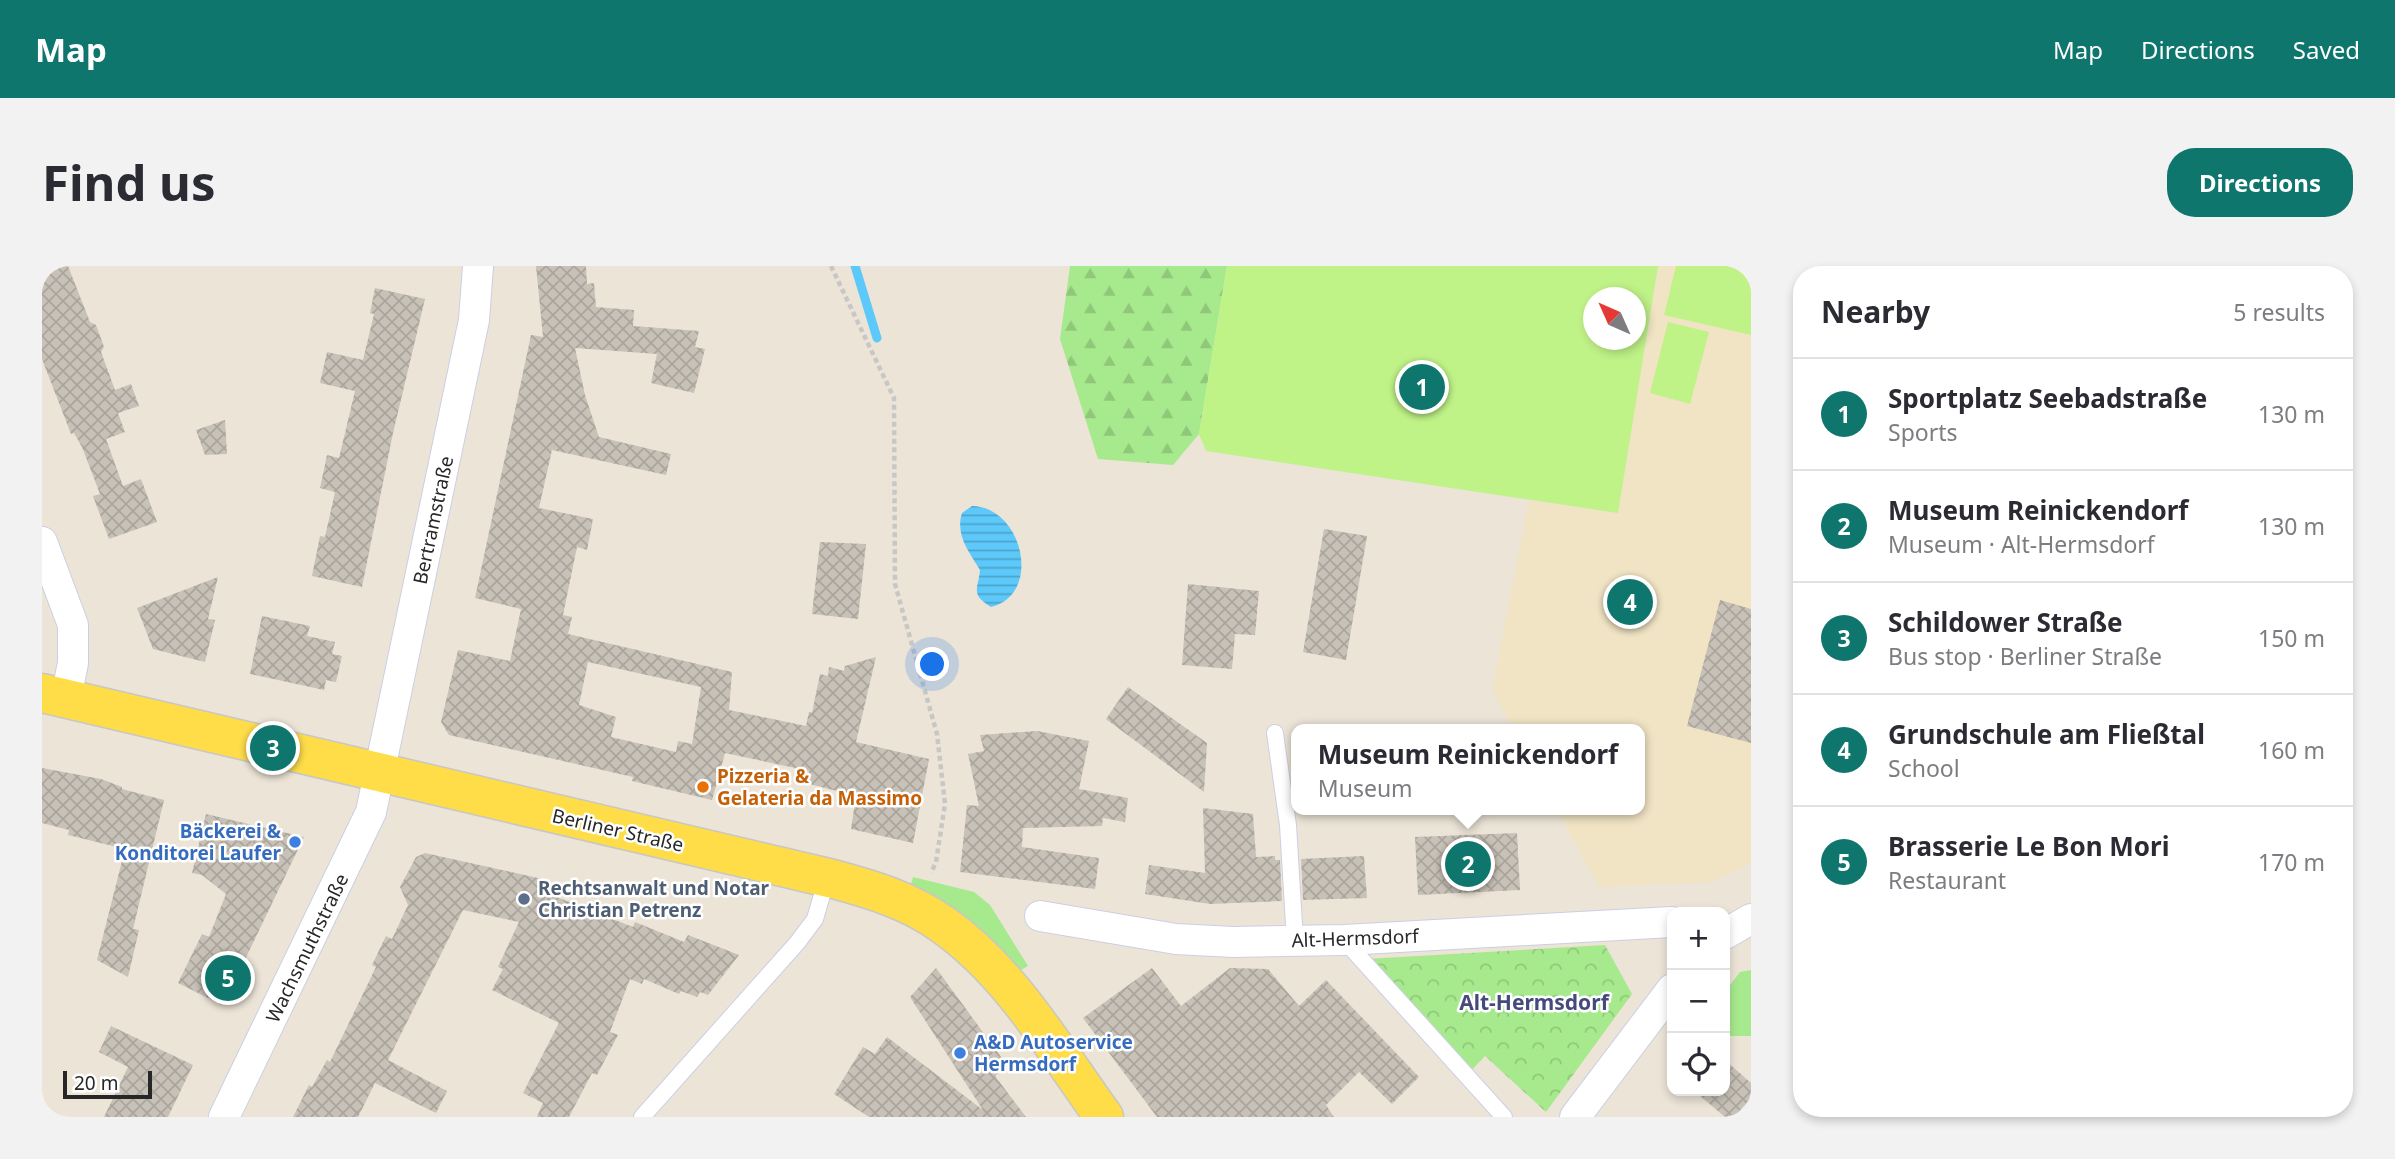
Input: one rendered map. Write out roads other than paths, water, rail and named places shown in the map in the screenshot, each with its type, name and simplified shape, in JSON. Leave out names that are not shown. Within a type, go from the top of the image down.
[{"type":"main road","name":"Berliner Straße","points":[[54,695],[827,878],[866,888],[914,907],[943,924],[972,948],[1017,998],[1104,1117]]},
{"type":"street","name":"Bertramstraße","points":[[379,774],[474,320],[478,266]]},
{"type":"street","points":[[42,542],[73,625],[73,663],[54,695]]},
{"type":"street","name":"Wachsmuthstraße","points":[[224,1117],[360,839],[371,812],[379,774]]},
{"type":"street","name":"Alt-Hermsdorf","points":[[1040,916],[1176,939],[1233,942],[1344,940],[1667,922]]},
{"type":"street","points":[[1730,931],[1751,919]]},
{"type":"street","points":[[1575,1117],[1667,996]]},
{"type":"lane","points":[[1275,733],[1288,825],[1295,941]]},
{"type":"lane","points":[[642,1117],[797,943],[815,919],[827,878]]},
{"type":"lane","points":[[1344,940],[1504,1117]]},
{"type":"water","points":[[972,506],[990,510],[1004,520],[1014,535],[1020,552],[1021,570],[1017,586],[1007,599],[991,607],[978,595],[980,570],[964,543],[960,529],[962,513]]},
{"type":"waterway","points":[[855,266],[877,338]]},
{"type":"place","name":"Sportplatz Seebadstraße","points":[[1422,387]]},
{"type":"place","name":"Grundschule am Fließtal","points":[[1630,602]]},
{"type":"place","name":"Schildower Straße","points":[[273,748]]},
{"type":"place","name":"Pizzeria & Gelateria da Massimo","points":[[703,787]]},
{"type":"place","name":"Bäckerei & Konditorei Laufer","points":[[295,842]]},
{"type":"place","name":"Museum Reinickendorf","points":[[1468,864]]},
{"type":"place","name":"Rechtsanwalt und Notar Christian Petrenz","points":[[524,899]]},
{"type":"place","name":"Brasserie Le Bon Mori","points":[[228,978]]},
{"type":"place","name":"A&D Autoservice Hermsdorf","points":[[960,1053]]},
{"type":"district","name":"Alt-Hermsdorf","points":[[1534,1002]]}]
